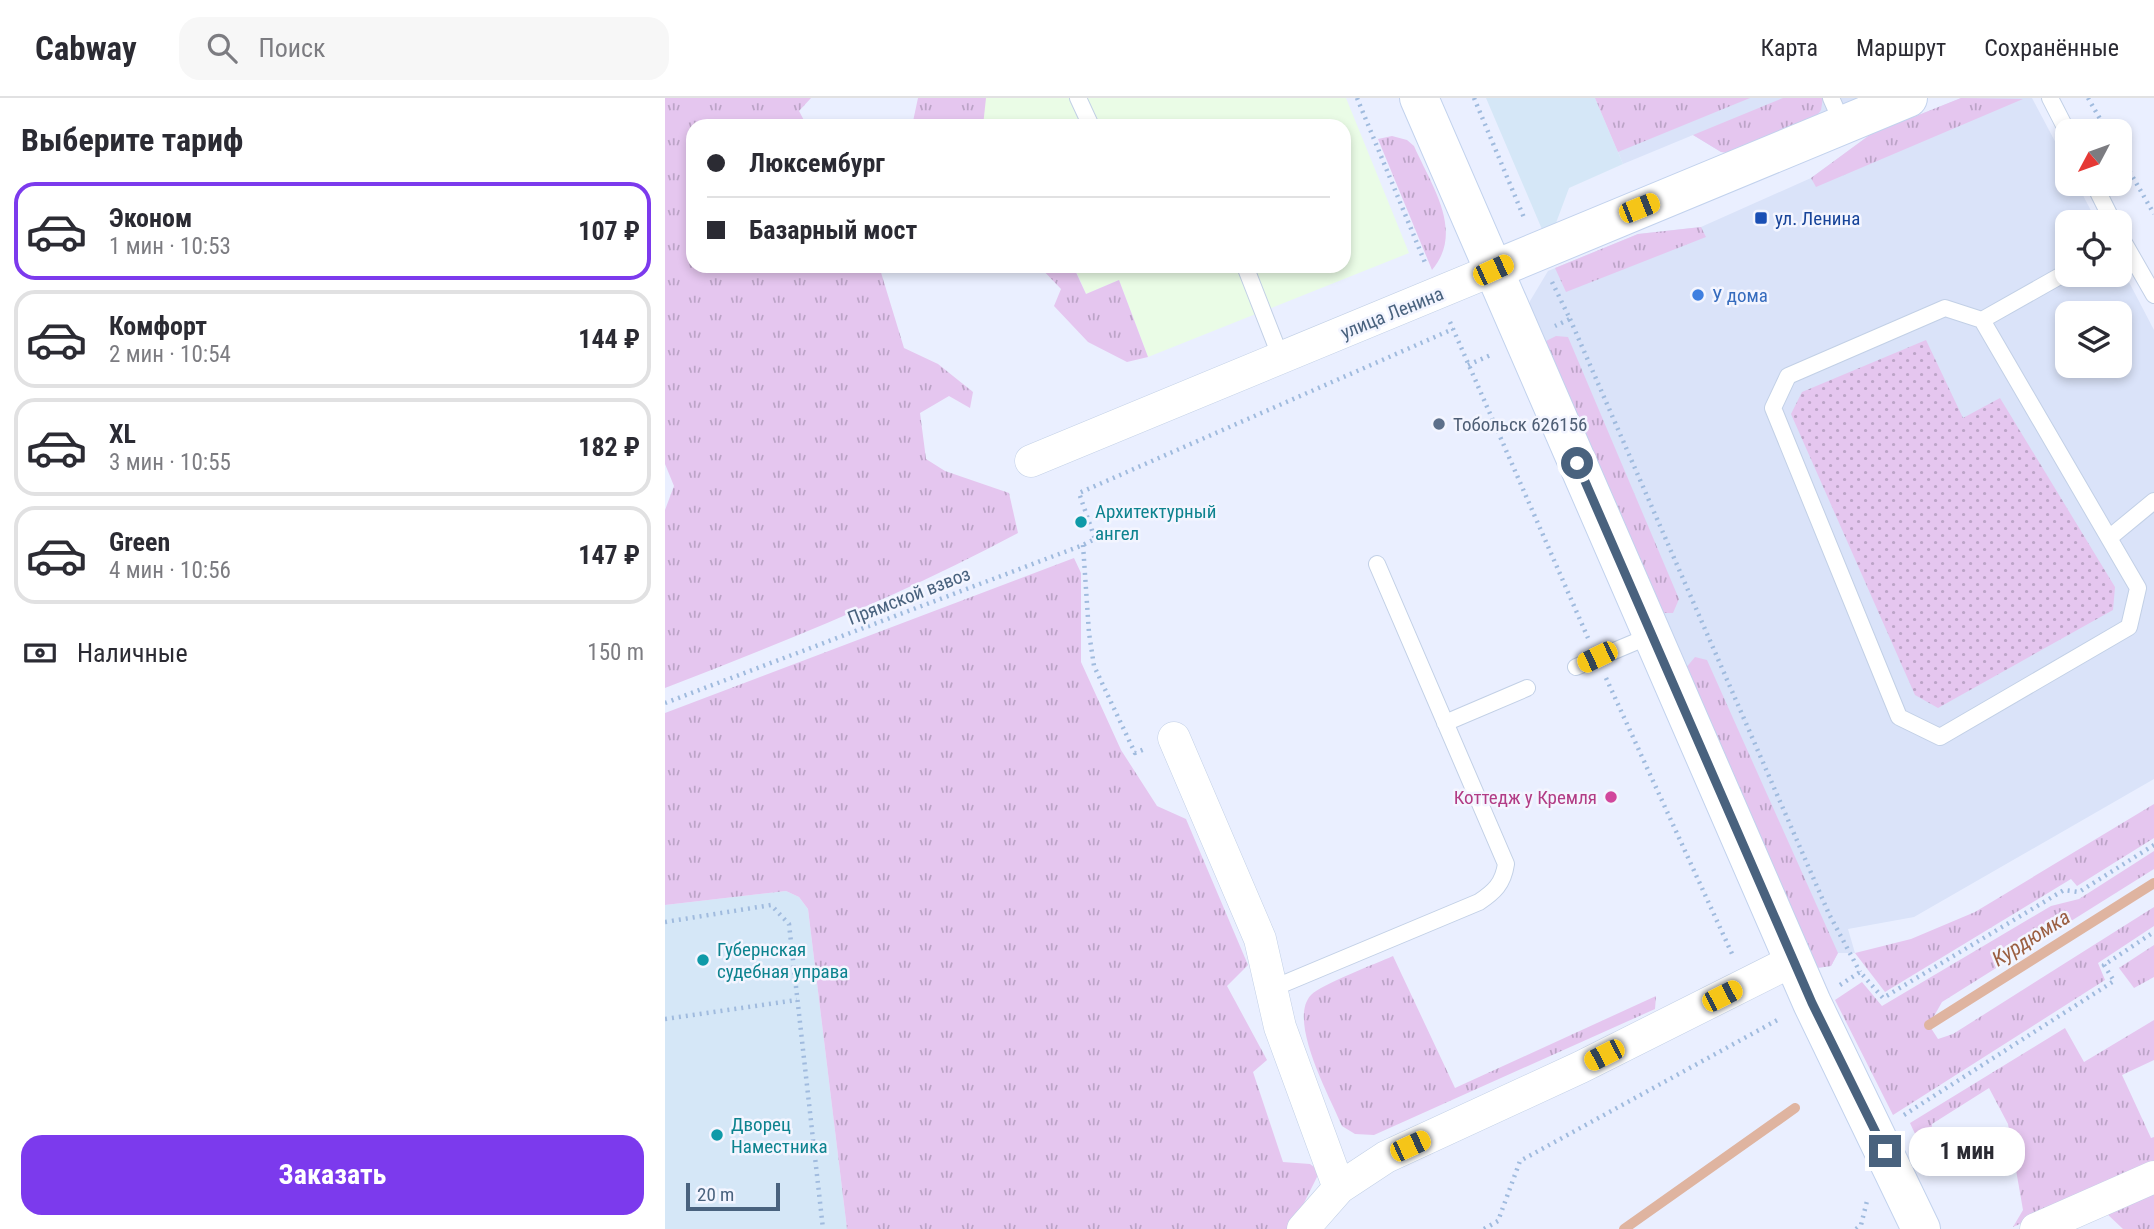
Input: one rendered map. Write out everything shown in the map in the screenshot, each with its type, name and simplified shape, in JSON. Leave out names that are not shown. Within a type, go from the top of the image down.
[{"type":"main road","points":[[1419,98],[1810,1002],[1921,1229]]},
{"type":"main road","name":"улица Ленина","points":[[1493,270],[1837,112],[1908,98]]},
{"type":"street","name":"улица Ленина","points":[[1031,461],[1493,270]]},
{"type":"street","points":[[1174,738],[1260,939],[1280,1027],[1339,1188]]},
{"type":"street","points":[[1303,1229],[1339,1188],[1386,1157],[1581,1067],[1794,960]]},
{"type":"street","points":[[2036,1229],[2154,1177]]},
{"type":"lane","points":[[1078,98],[1088,119]]},
{"type":"lane","points":[[2050,98],[2061,119]]},
{"type":"lane","points":[[2132,259],[2154,295]]},
{"type":"lane","points":[[1248,273],[1281,358]]},
{"type":"lane","points":[[1982,320],[2055,279]]},
{"type":"lane","points":[[1945,308],[1982,320],[2109,538],[2138,588],[2129,627],[1940,737],[1899,717],[1773,408],[1788,376],[1945,308]]},
{"type":"lane","points":[[2109,538],[2154,500]]},
{"type":"lane","points":[[1271,989],[1479,902],[1500,885],[1506,864],[1377,564]]},
{"type":"lane","points":[[1576,667],[1652,635]]},
{"type":"lane","points":[[1445,723],[1527,688]]},
{"type":"path","points":[[1357,98],[1453,329],[1745,984]]},
{"type":"path","points":[[1474,98],[1537,250],[1570,319],[1824,901],[1860,972],[1883,998],[2064,890],[2079,892],[2154,845]]},
{"type":"path","points":[[2088,98],[2100,119]]},
{"type":"path","points":[[2132,176],[2154,214]]},
{"type":"path","points":[[1551,328],[1570,319]]},
{"type":"path","points":[[1174,738],[1135,753],[1094,666],[1083,545],[1095,539],[1079,493],[1453,329]]},
{"type":"path","name":"Прямской взвоз","points":[[665,703],[1083,545]]},
{"type":"path","points":[[665,922],[771,905],[789,924],[823,1229]]},
{"type":"path","points":[[1901,1117],[2114,981],[2104,965],[2154,932]]},
{"type":"path","points":[[1484,1229],[1497,1221],[1520,1160],[1860,972]]},
{"type":"path","points":[[665,1019],[797,1000]]},
{"type":"shaded area","points":[[961,98],[1346,98],[1409,253],[1148,357],[1119,280],[1086,294],[1077,273],[1351,273],[1351,119],[969,119]]},
{"type":"shaded area","points":[[1486,98],[1595,98],[1623,164],[1569,188],[1553,231],[1544,234]]},
{"type":"shaded area","points":[[1595,98],[1872,98],[1721,152],[1693,135],[1623,164]]},
{"type":"shaded area","points":[[1961,98],[2032,98],[2055,141],[2055,196],[2083,196],[2091,210],[2055,210],[2055,287],[2132,287],[2154,330],[2154,779],[1914,917],[1848,929],[1855,953],[1838,953],[1831,966],[1810,969],[1527,324],[1530,301],[1548,271],[1638,234],[1701,227],[1811,178],[1871,134]]},
{"type":"shaded area","points":[[786,891],[799,897],[808,909],[847,1229],[665,1229],[665,905]]},
{"type":"green space","points":[[665,98],[811,98],[799,111],[803,119],[686,119],[686,273],[881,273],[904,348],[938,364],[973,392],[970,408],[949,396],[920,413],[926,459],[945,471],[1009,493],[1018,533],[888,596],[665,688],[665,510],[674,486],[665,464]]},
{"type":"green space","points":[[918,98],[986,98],[984,119],[914,119]]},
{"type":"green space","points":[[1595,98],[1750,98],[1618,152]]},
{"type":"green space","points":[[1783,98],[1823,98],[1821,110],[1813,121],[1733,154],[1721,152],[1693,135]]},
{"type":"green space","points":[[1961,98],[2023,99],[1816,187],[1811,178],[1871,134]]},
{"type":"green space","points":[[1392,136],[1407,140],[1414,146],[1442,208],[1445,240],[1441,255],[1432,270],[1378,139]]},
{"type":"green space","points":[[1701,227],[1706,237],[1566,292],[1555,268],[1638,234]]},
{"type":"green space","points":[[1046,273],[1076,273],[1086,294],[1119,280],[1148,357],[1127,362],[1088,342],[1054,306],[1061,289]]},
{"type":"green space","points":[[1556,336],[1568,337],[1679,599],[1673,613],[1653,613],[1544,342]]},
{"type":"green space","points":[[1926,340],[1963,418],[2000,398],[2115,587],[2113,610],[1938,708],[1915,695],[1791,414],[1802,392]]},
{"type":"green space","points":[[1074,558],[1081,573],[1081,662],[1121,750],[1157,806],[1186,819],[1248,965],[1227,986],[1267,1060],[1253,1072],[1283,1162],[1310,1164],[1320,1171],[1291,1229],[847,1229],[808,909],[799,897],[786,891],[665,905],[665,713]]},
{"type":"green space","points":[[1695,657],[1707,660],[1838,953],[1831,966],[1810,969],[1680,675]]},
{"type":"green space","points":[[2154,804],[2154,838],[2077,886],[2071,879],[1885,992],[1855,953],[1911,939],[1975,912]]},
{"type":"green space","points":[[2154,851],[2154,869],[1942,1002],[1929,1025],[1938,1039],[1953,1034],[2154,907],[2154,926],[2098,963],[2105,980],[1893,1115],[1835,1000],[1862,982],[1882,1006],[2051,906],[2079,899]]},
{"type":"green space","points":[[2154,945],[2154,977],[2134,988],[2119,968]]},
{"type":"green space","points":[[1393,956],[1455,1088],[1656,996],[1655,1009],[1374,1135],[1355,1134],[1342,1126],[1313,1059],[1304,1022],[1305,1007],[1317,990]]},
{"type":"green space","points":[[2154,1020],[2154,1060],[2122,1075],[2151,1138],[2154,1137],[2154,1164],[2013,1227],[2023,1210],[2008,1124],[1989,1088],[1932,1124],[1928,1162],[1910,1123],[2065,1028],[2084,1062]]},
{"type":"green space","points":[[2154,1190],[2154,1229],[2123,1229],[2104,1211]]},
{"type":"waterway","name":"Курдюмка","points":[[1929,1025],[2154,883]]},
{"type":"waterway","name":"Курдюмка","points":[[1624,1229],[1795,1108]]},
{"type":"place","name":"ул. Ленина","points":[[1761,218]]},
{"type":"place","name":"У дома","points":[[1698,295]]},
{"type":"place","name":"Тобольск 626156","points":[[1439,424]]},
{"type":"place","name":"Архитектурный ангел","points":[[1081,522]]},
{"type":"place","name":"Коттедж у Кремля","points":[[1611,797]]},
{"type":"place","name":"Губернская судебная управа","points":[[703,960]]},
{"type":"place","name":"Дворец Наместника","points":[[717,1135]]},
{"type":"route","points":[[1577,463],[1812,1003],[1885,1151]]}]
